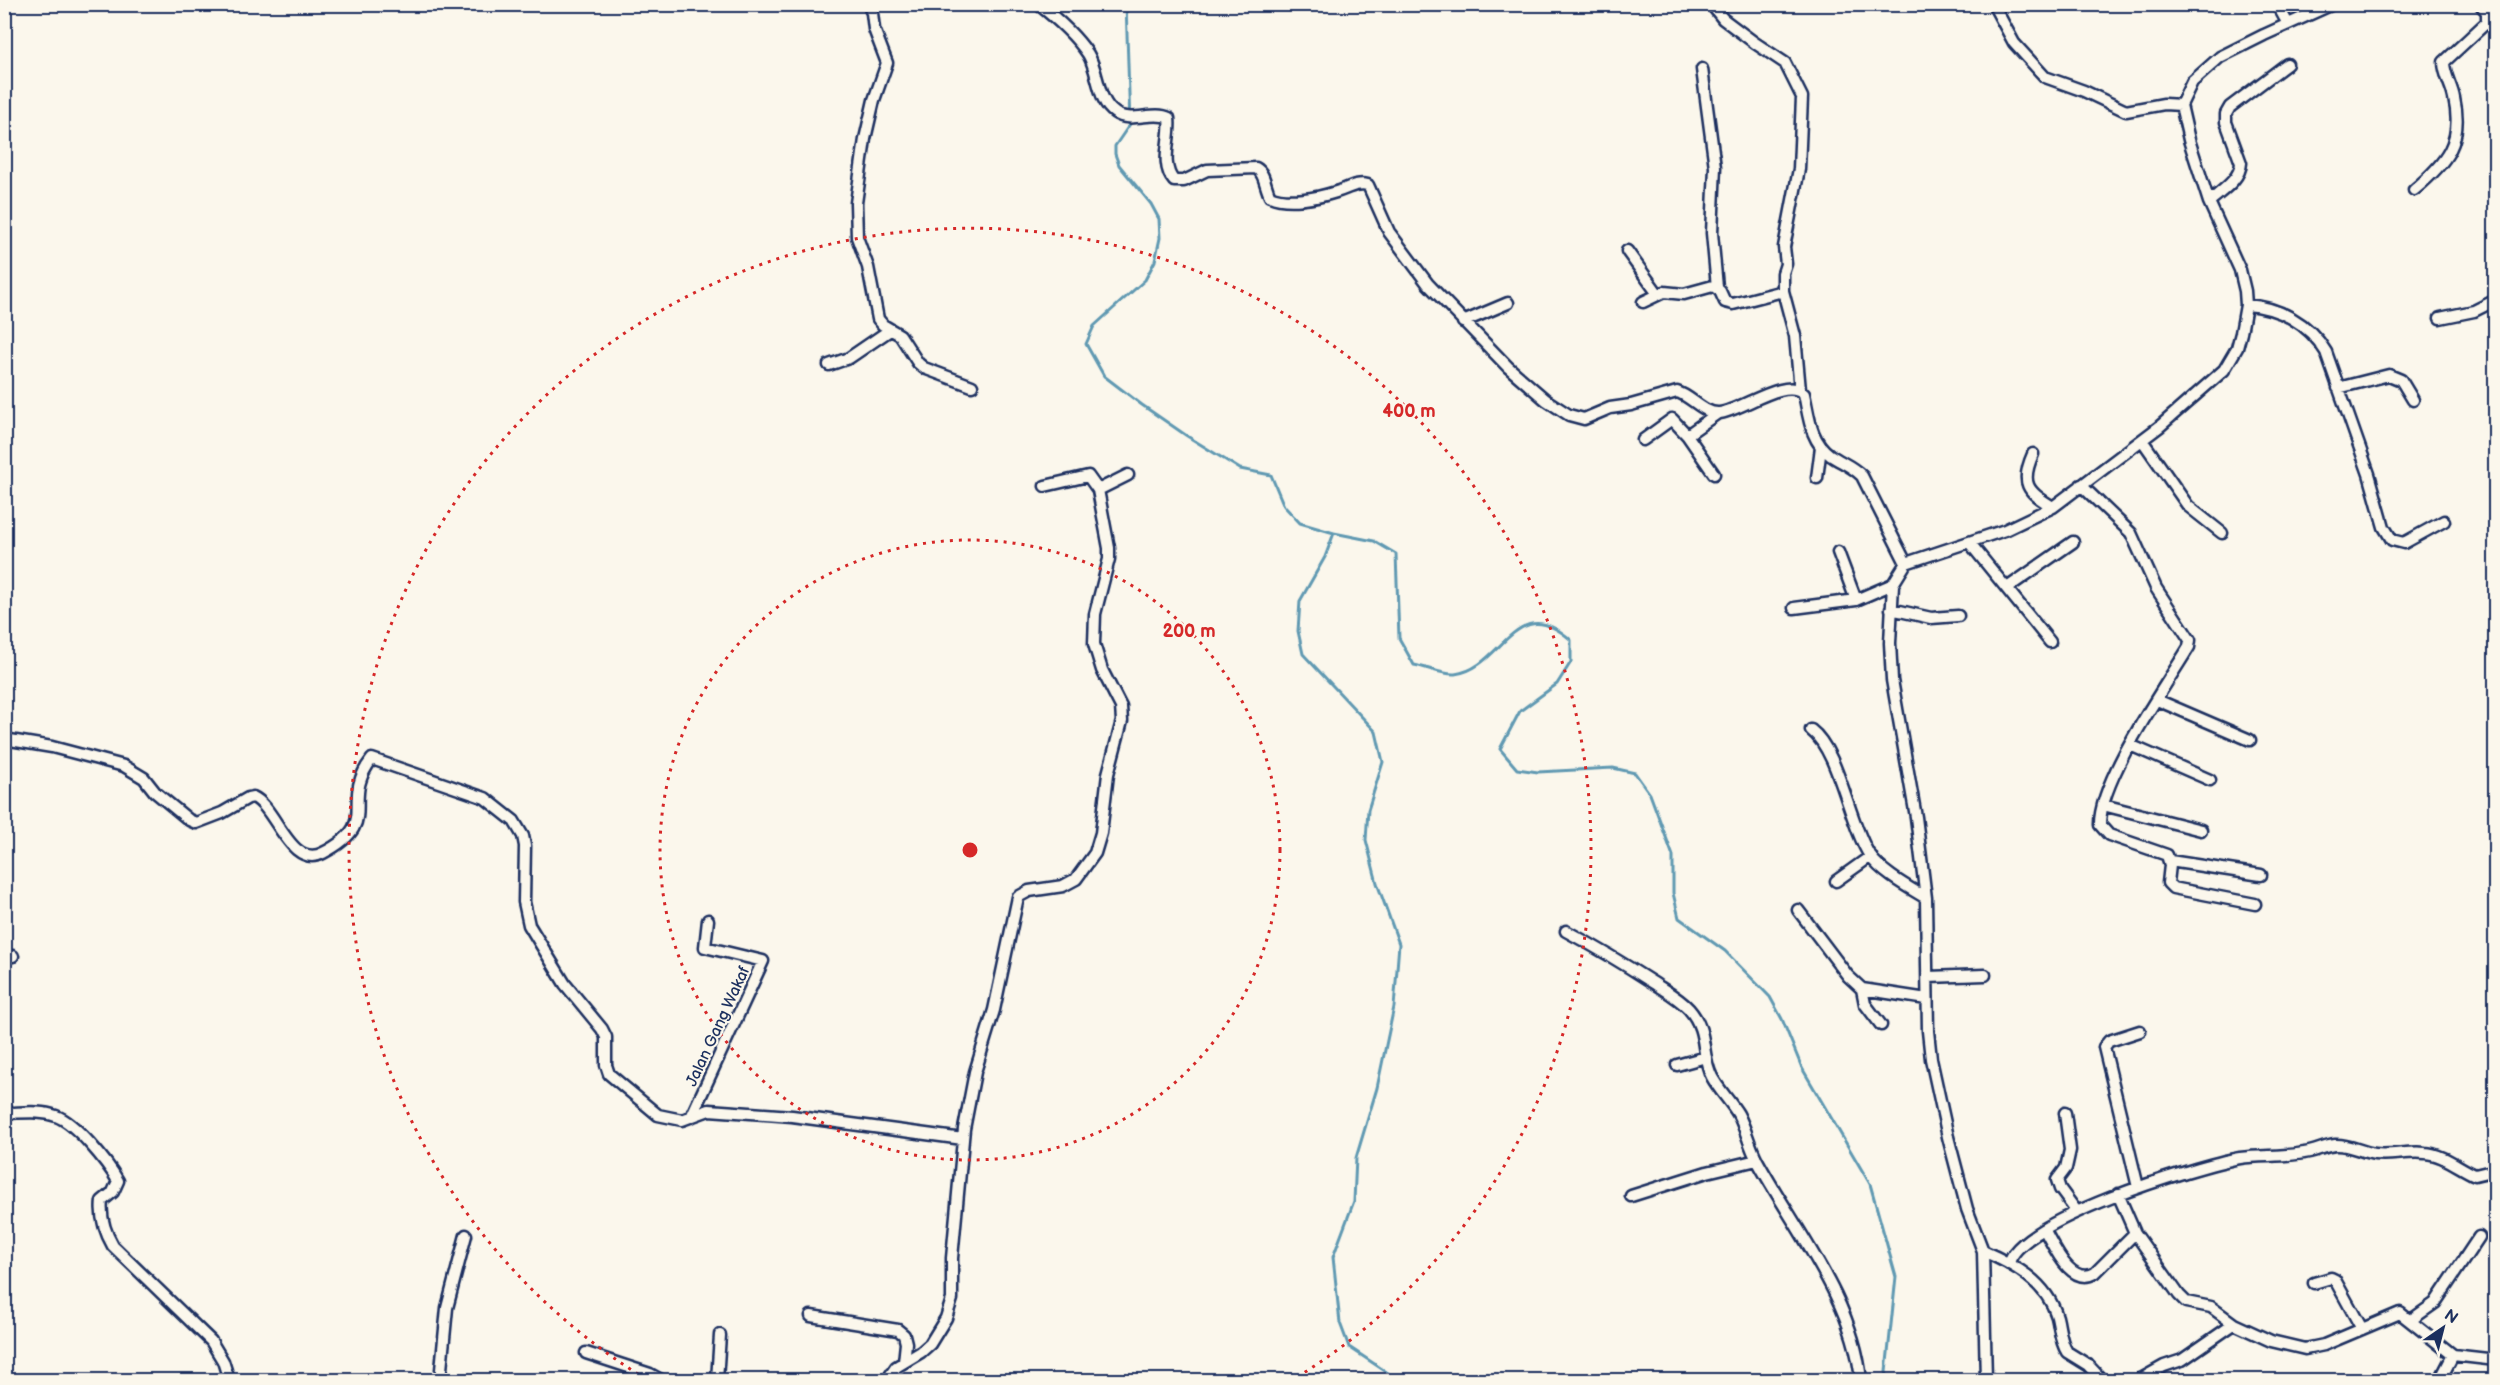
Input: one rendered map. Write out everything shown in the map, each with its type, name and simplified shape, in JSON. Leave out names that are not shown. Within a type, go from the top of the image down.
[{"type":"street","points":[[868,4],[874,29],[887,63],[870,113],[856,225],[857,237],[868,267],[878,319],[890,330],[900,335],[918,363],[924,368],[972,386]]},
{"type":"street","points":[[1038,4],[1076,39],[1089,56],[1104,100],[1112,111],[1119,116],[1162,115],[1169,118],[1168,166],[1171,177],[1177,182],[1207,170],[1256,168],[1262,174],[1265,188],[1270,196],[1290,201],[1335,193],[1359,183],[1368,185],[1389,232],[1428,284],[1526,384],[1546,400],[1576,418],[1584,419],[1610,408],[1631,405],[1677,392],[1707,410],[1718,413]]},
{"type":"street","points":[[1710,4],[1723,19],[1785,63],[1802,98],[1799,169],[1784,247],[1786,264],[1783,273],[1784,291],[1795,336],[1800,390]]},
{"type":"street","points":[[1993,4],[2014,43],[2045,77],[2084,91],[2126,111],[2158,105],[2181,105]]},
{"type":"street","points":[[2277,4],[2288,24]]},
{"type":"street","points":[[1986,1380],[1983,1251],[1967,1209],[1931,1059],[1927,999],[1926,898],[1916,817],[1892,680],[1893,584],[1906,563],[2005,530],[2053,507],[2186,405],[2224,370],[2236,348],[2246,304],[2240,270],[2209,202],[2181,105],[2192,82],[2215,62],[2246,44],[2333,4]]},
{"type":"street","points":[[2414,189],[2436,171],[2454,145],[2458,129],[2456,108],[2444,62],[2487,22],[2487,12],[2480,4]]},
{"type":"street","points":[[2209,202],[2238,176],[2241,169],[2241,163],[2226,122],[2230,107],[2287,64]]},
{"type":"street","points":[[1701,69],[1715,167],[1712,233],[1717,287],[1725,302],[1733,304],[1784,291]]},
{"type":"street","points":[[1627,251],[1658,294]]},
{"type":"street","points":[[1643,302],[1658,294],[1670,292],[1684,294],[1717,287]]},
{"type":"street","points":[[2440,318],[2474,311],[2496,300]]},
{"type":"street","points":[[1463,322],[1508,303]]},
{"type":"street","points":[[2246,304],[2282,313],[2312,332],[2326,352],[2369,474],[2384,527],[2392,540],[2404,543],[2444,521]]},
{"type":"street","points":[[829,365],[849,358],[890,330]]},
{"type":"street","points":[[2338,388],[2389,375],[2401,380],[2413,400]]},
{"type":"street","points":[[1687,435],[1718,413],[1790,388],[1800,390],[1804,394],[1811,427],[1821,447],[1854,467],[1862,476],[1906,563]]},
{"type":"street","points":[[1643,440],[1672,419],[1687,435],[1714,474]]},
{"type":"street","points":[[2142,440],[2188,506],[2222,533]]},
{"type":"street","points":[[1817,478],[1821,447]]},
{"type":"street","points":[[2033,454],[2026,468],[2027,486],[2039,499],[2053,507]]},
{"type":"street","points":[[1098,490],[1128,474]]},
{"type":"street","points":[[888,1380],[896,1367],[930,1344],[946,1318],[952,1299],[952,1258],[963,1139],[975,1072],[994,1010],[1018,897],[1029,891],[1063,886],[1076,879],[1095,853],[1101,833],[1108,774],[1122,721],[1121,707],[1102,670],[1094,644],[1095,614],[1109,559],[1098,490],[1088,476],[1045,486]]},
{"type":"street","points":[[2081,485],[2131,533],[2156,588],[2190,640],[2189,647],[2115,773],[2103,805],[2100,825],[2109,835],[2167,855],[2170,861],[2168,883],[2173,888],[2255,904]]},
{"type":"street","points":[[1970,542],[2050,642]]},
{"type":"street","points":[[2007,588],[2073,542]]},
{"type":"street","points":[[1838,552],[1856,600]]},
{"type":"street","points":[[1794,608],[1856,600],[1893,584]]},
{"type":"street","points":[[1891,609],[1931,618],[1958,616]]},
{"type":"street","points":[[2157,700],[2250,740]]},
{"type":"street","points":[[1811,730],[1827,752],[1844,791],[1859,835],[1871,856],[1885,871],[1926,898]]},
{"type":"street","points":[[4,739],[52,747],[130,769],[144,777],[155,792],[183,816],[196,823],[253,797],[265,807],[300,852],[308,856],[321,854],[335,846],[350,835],[357,826],[358,781],[372,759],[485,798],[514,821],[523,836],[525,914],[537,939],[565,984],[602,1029],[606,1037],[606,1065],[609,1074],[658,1115],[682,1120],[709,1110],[792,1116],[963,1139]]},
{"type":"street","points":[[2130,745],[2210,780]]},
{"type":"street","points":[[2103,805],[2201,830]]},
{"type":"street","points":[[1836,881],[1871,856]]},
{"type":"street","points":[[2170,861],[2261,875]]},
{"type":"street","points":[[1798,910],[1848,976],[1862,989],[1927,999]]},
{"type":"street","name":"Jalan Gang Wakaf","points":[[691,1118],[763,961],[705,946],[708,920]]},
{"type":"street","points":[[1566,931],[1605,952],[1670,994],[1688,1009],[1699,1025],[1705,1042],[1711,1075],[1738,1114],[1758,1160],[1797,1225],[1833,1293],[1859,1355],[1861,1380]]},
{"type":"street","points":[[1928,976],[1985,975]]},
{"type":"street","points":[[1862,989],[1865,1004],[1881,1025]]},
{"type":"street","points":[[2138,1187],[2104,1047],[2109,1041],[2140,1031]]},
{"type":"street","points":[[1677,1065],[1706,1057]]},
{"type":"street","points":[[4,1113],[39,1112],[63,1119],[100,1156],[118,1181],[113,1192],[102,1201],[101,1209],[105,1232],[113,1246],[211,1341],[223,1361],[229,1380]]},
{"type":"street","points":[[2065,1113],[2070,1155],[2066,1168],[2057,1180],[2060,1190],[2077,1212]]},
{"type":"street","points":[[2009,1264],[2013,1252],[2030,1237],[2077,1212],[2138,1187],[2240,1158],[2303,1154],[2333,1145],[2350,1146],[2375,1154],[2427,1152],[2444,1158],[2475,1175],[2496,1170]]},
{"type":"street","points":[[1631,1196],[1707,1172],[1758,1160]]},
{"type":"street","points":[[2118,1194],[2135,1233],[2178,1295],[2186,1302],[2211,1307],[2249,1333],[2297,1349],[2324,1346],[2395,1313],[2400,1313],[2453,1355],[2496,1360]]},
{"type":"street","points":[[2044,1229],[2068,1268],[2080,1277],[2088,1277],[2095,1273],[2135,1233]]},
{"type":"street","points":[[440,1380],[447,1308],[466,1236]]},
{"type":"street","points":[[2411,1320],[2435,1303],[2479,1237]]},
{"type":"street","points":[[1983,1251],[2009,1264],[2039,1286],[2052,1305],[2067,1352],[2088,1365],[2102,1380]]},
{"type":"street","points":[[2314,1283],[2331,1278],[2335,1280],[2362,1329]]},
{"type":"street","points":[[811,1316],[898,1330],[904,1335],[906,1343],[904,1362]]},
{"type":"street","points":[[2139,1380],[2164,1366],[2182,1360],[2234,1324]]},
{"type":"street","points":[[717,1380],[720,1335]]},
{"type":"street","points":[[586,1353],[650,1374],[661,1380]]},
{"type":"street","points":[[2440,1380],[2453,1355]]},
{"type":"waterway","points":[[1126,4],[1130,124],[1115,146],[1115,154],[1119,165],[1151,204],[1159,219],[1160,238],[1155,261],[1145,280],[1094,326],[1086,344],[1104,376],[1142,405],[1240,469],[1271,475],[1284,506],[1300,523],[1374,541],[1396,554],[1399,638],[1414,665],[1450,674],[1471,669],[1485,660],[1522,627],[1536,624],[1552,627],[1571,640],[1571,662],[1557,684],[1520,711],[1500,749],[1517,769],[1538,772],[1613,768],[1635,773],[1650,794],[1673,856],[1673,893],[1679,918],[1725,951],[1770,997],[1782,1019],[1802,1068],[1870,1184],[1896,1277],[1886,1372],[1888,1380]]},
{"type":"waterway","points":[[1334,533],[1325,557],[1300,601],[1298,631],[1303,654],[1376,732],[1383,762],[1368,810],[1366,840],[1377,883],[1399,944],[1394,1007],[1377,1088],[1356,1158],[1354,1201],[1333,1257],[1340,1323],[1349,1347],[1388,1373],[1394,1380]]}]
